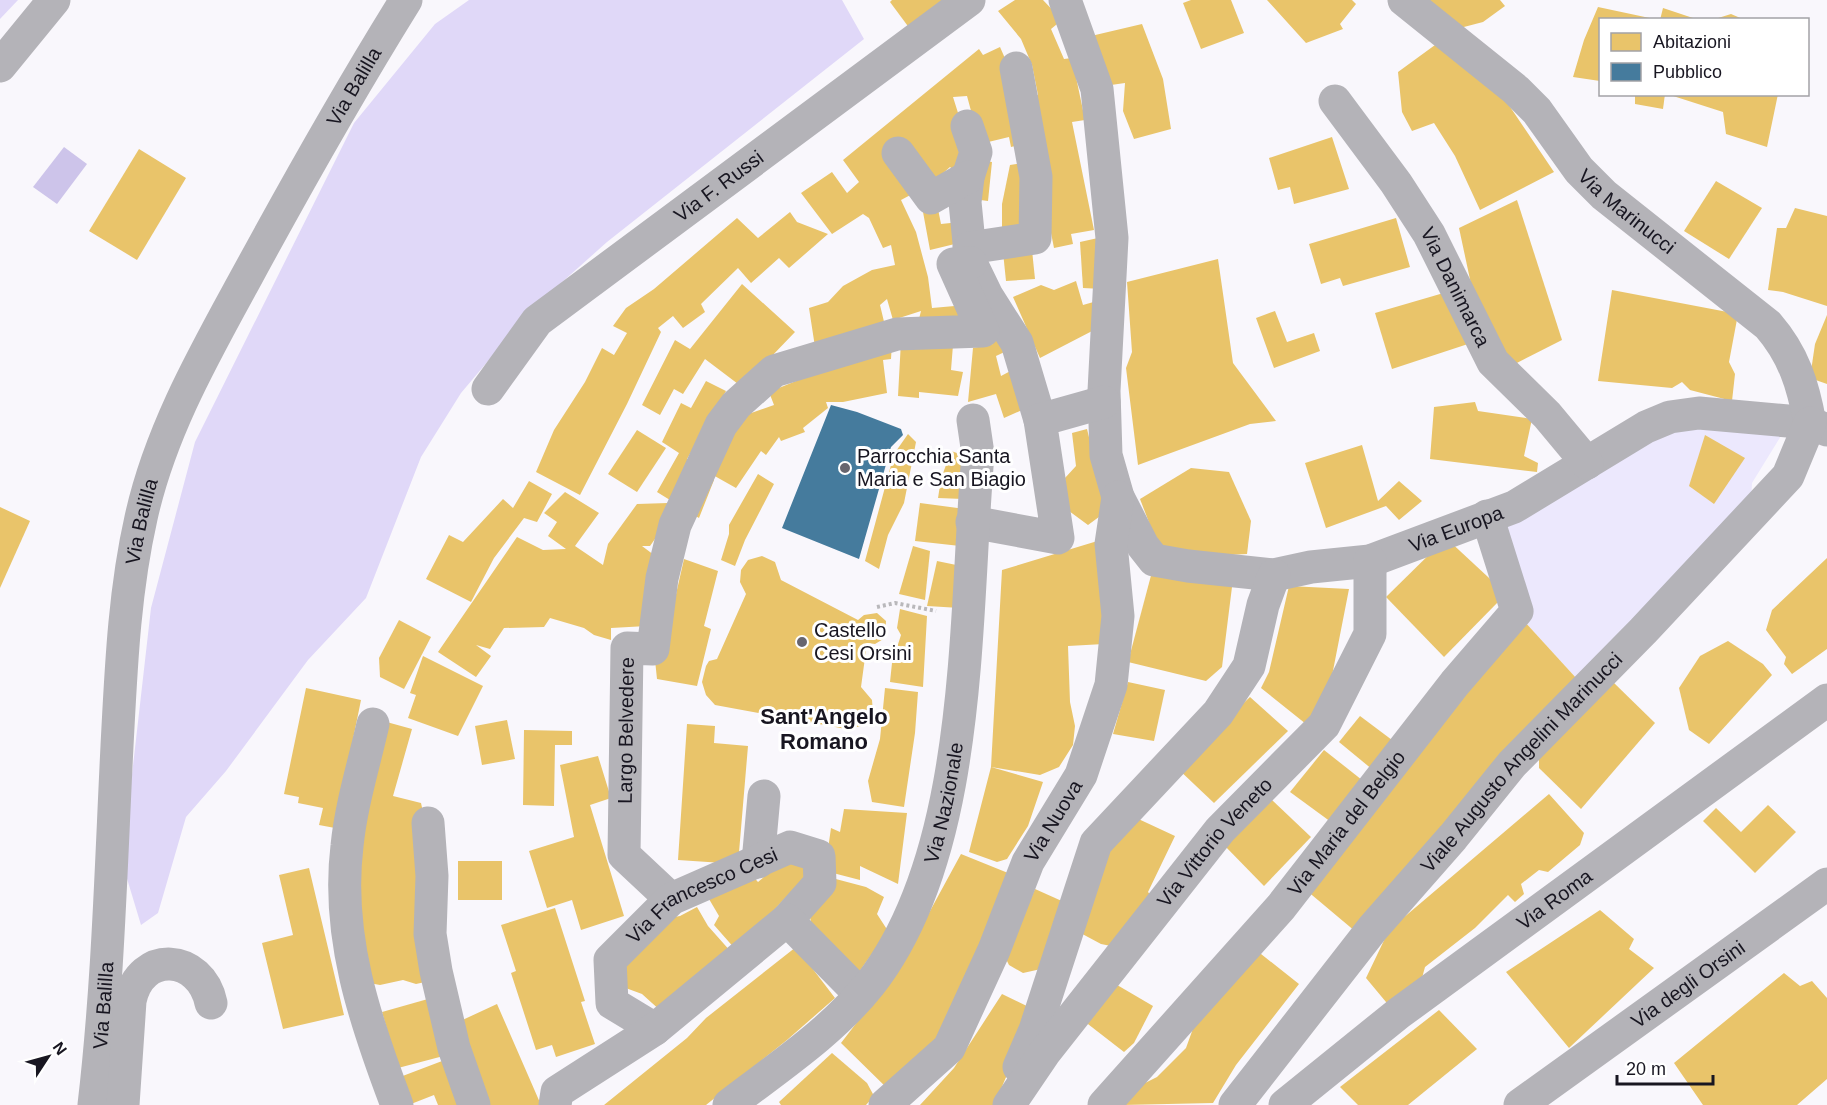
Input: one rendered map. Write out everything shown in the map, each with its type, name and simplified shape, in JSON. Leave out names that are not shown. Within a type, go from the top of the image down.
[{"type":"street","points":[[0,66],[54,0]]},
{"type":"street","name":"Via Balilla","points":[[94,1105],[103,1018],[125,614],[136,541],[147,493],[164,442],[206,353],[309,161],[406,0]]},
{"type":"street","name":"Via F. Russi","points":[[488,389],[537,321],[969,0]]},
{"type":"street","points":[[1065,0],[1097,88],[1112,238],[1104,402],[1106,454],[1118,497]]},
{"type":"street","name":"Via Marinucci","points":[[1404,0],[1516,90],[1537,111],[1579,170],[1604,195],[1768,326],[1788,350],[1818,426]]},
{"type":"street","points":[[970,255],[1035,238],[1036,177],[1016,68]]},
{"type":"street","name":"Via Danimarca","points":[[1335,101],[1424,226],[1456,284],[1492,362],[1548,415],[1587,463]]},
{"type":"street","points":[[967,126],[976,152],[968,177],[965,202],[970,255],[987,296],[1017,343],[1040,420],[1058,538],[972,522]]},
{"type":"street","points":[[898,153],[931,198],[968,177]]},
{"type":"street","name":"Largo Belvedere","points":[[671,899],[624,855],[627,648],[653,649],[662,578],[675,525],[721,425],[736,405],[774,371],[897,334],[983,331],[953,264],[970,255]]},
{"type":"street","points":[[1040,420],[1104,402]]},
{"type":"street","name":"Via Europa","points":[[1118,497],[1143,546],[1154,560],[1274,575],[1311,567],[1370,561],[1514,507],[1658,421],[1684,413],[1818,426]]},
{"type":"street","name":"Via Nazionale","points":[[729,1105],[822,1032],[861,994],[901,938],[927,875],[945,806],[964,680],[978,454],[973,420]]},
{"type":"street","name":"Viale Augusto Angelini Marinucci","points":[[1234,1105],[1372,928],[1453,837],[1512,764],[1643,631],[1788,476],[1818,426]]},
{"type":"street","name":"Via Nuova","points":[[885,1105],[949,1048],[994,950],[1028,862],[1081,775],[1111,685],[1118,616],[1111,544],[1118,497]]},
{"type":"street","name":"Via Maria del Belgio","points":[[1104,1105],[1281,907],[1455,683],[1517,611],[1487,516]]},
{"type":"street","name":"Via Vittorio Veneto","points":[[1009,1105],[1045,1052],[1220,831],[1324,725],[1370,634],[1370,561]]},
{"type":"street","points":[[1003,1105],[1035,1030],[1096,843],[1218,713],[1249,666],[1263,605],[1274,575]]},
{"type":"street","name":"Via Roma","points":[[1285,1105],[1399,1013],[1827,700]]},
{"type":"street","points":[[373,724],[347,842],[344,910],[358,990],[397,1105]]},
{"type":"street","points":[[758,862],[764,796]]},
{"type":"street","points":[[428,823],[432,876],[430,933],[436,971],[451,1040],[474,1105]]},
{"type":"street","name":"Via Francesco Cesi","points":[[555,1105],[557,1092],[655,1029],[787,920],[820,883],[819,856],[790,847],[671,899],[610,960],[612,1003],[655,1029]]},
{"type":"street","name":"Via degli Orsini","points":[[1520,1105],[1827,884]]},
{"type":"street","points":[[787,920],[861,994]]},
{"type":"street","points":[[123,1105],[130,1000],[132,988],[140,977],[151,968],[164,964],[191,969],[201,978],[208,990],[211,1004]]},
{"type":"path","points":[[877,607],[895,603],[930,608],[966,626]]},
{"type":"shaded area","points":[[0,0],[18,0],[0,19]]},
{"type":"shaded area","points":[[469,0],[842,0],[864,39],[607,242],[532,309],[461,393],[421,457],[366,598],[308,660],[226,771],[186,817],[158,913],[141,925],[122,862],[151,608],[195,442],[354,123],[435,24]]},
{"type":"shaded area","points":[[64,147],[87,164],[57,204],[33,187]]},
{"type":"shaded area","points":[[1688,420],[1784,431],[1752,483],[1751,503],[1577,679],[1524,621],[1497,521]]},
{"type":"building: Abitazioni","points":[[892,0],[958,0],[913,33],[890,2]]},
{"type":"building: Abitazioni","points":[[1015,0],[1043,0],[1062,20],[1051,29],[1064,59],[1072,58],[1085,120],[1072,122],[1094,230],[1071,234],[1073,244],[1054,248],[1024,97],[1038,95],[1032,65],[1021,39],[998,11]]},
{"type":"building: Abitazioni","points":[[1191,0],[1231,0],[1244,33],[1201,49],[1183,3]]},
{"type":"building: Abitazioni","points":[[1267,0],[1352,0],[1356,4],[1340,24],[1343,29],[1306,43]]},
{"type":"building: Abitazioni","points":[[1424,0],[1500,0],[1505,6],[1483,22],[1460,28]]},
{"type":"building: Abitazioni","points":[[1598,7],[1650,18],[1599,18],[1599,81],[1573,77],[1584,40]]},
{"type":"building: Abitazioni","points":[[1663,8],[1693,18],[1660,18]]},
{"type":"building: Abitazioni","points":[[1731,14],[1740,18],[1718,18]]},
{"type":"building: Abitazioni","points":[[1142,24],[1163,79],[1171,129],[1134,139],[1123,111],[1125,83],[1111,85],[1091,36]]},
{"type":"building: Abitazioni","points":[[1435,45],[1498,89],[1554,172],[1480,210],[1455,156],[1434,123],[1412,131],[1402,112],[1398,72]]},
{"type":"building: Abitazioni","points":[[1000,47],[1015,81],[1027,143],[1011,147],[1009,137],[980,144],[967,96],[953,97],[971,154],[957,173],[950,167],[931,184],[901,200],[916,232],[928,277],[932,308],[966,305],[970,323],[917,327],[921,311],[893,320],[887,299],[880,305],[886,330],[815,347],[809,308],[828,302],[843,286],[872,270],[895,265],[891,245],[883,248],[869,218],[863,214],[832,234],[801,193],[832,172],[847,193],[859,182],[843,160],[979,49],[983,55]]},
{"type":"building: Abitazioni","points":[[1635,96],[1665,96],[1663,109],[1635,104]]},
{"type":"building: Abitazioni","points":[[1673,96],[1778,96],[1767,147],[1726,134],[1723,112]]},
{"type":"building: Abitazioni","points":[[1332,137],[1349,189],[1294,204],[1290,187],[1278,190],[1269,158]]},
{"type":"building: Abitazioni","points":[[139,149],[186,178],[137,260],[89,231]]},
{"type":"building: Abitazioni","points":[[977,160],[992,162],[988,201],[973,199]]},
{"type":"building: Abitazioni","points":[[1030,162],[1029,235],[1002,239],[1002,204],[1010,165]]},
{"type":"building: Abitazioni","points":[[1716,181],[1762,208],[1729,259],[1684,231]]},
{"type":"building: Abitazioni","points":[[1517,200],[1562,340],[1511,366],[1474,298],[1459,228]]},
{"type":"building: Abitazioni","points":[[1795,208],[1827,216],[1827,306],[1783,292],[1768,290],[1777,228],[1786,228]]},
{"type":"building: Abitazioni","points":[[938,209],[941,224],[960,222],[959,243],[930,250],[923,212]]},
{"type":"building: Abitazioni","points":[[790,212],[797,222],[828,234],[789,268],[779,258],[751,283],[738,268],[701,304],[705,312],[683,328],[673,316],[658,328],[661,332],[580,495],[536,472],[554,430],[585,382],[602,348],[614,355],[627,333],[613,326],[626,308],[654,289],[737,218],[758,238]]},
{"type":"building: Abitazioni","points":[[1396,218],[1410,267],[1343,286],[1340,278],[1321,284],[1309,244]]},
{"type":"building: Abitazioni","points":[[1107,236],[1102,289],[1083,288],[1080,242]]},
{"type":"building: Abitazioni","points":[[1032,250],[1035,279],[1006,281],[1003,252]]},
{"type":"building: Abitazioni","points":[[1218,259],[1233,363],[1276,421],[1250,424],[1138,465],[1126,368],[1132,352],[1127,282]]},
{"type":"building: Abitazioni","points":[[1076,281],[1083,305],[1097,301],[1096,329],[1040,358],[1013,297],[1041,285],[1054,290]]},
{"type":"building: Abitazioni","points":[[742,284],[795,332],[742,387],[705,359],[683,394],[674,389],[660,415],[642,405],[675,340],[690,349]]},
{"type":"building: Abitazioni","points":[[1612,290],[1738,314],[1729,362],[1735,374],[1732,401],[1690,390],[1682,382],[1672,388],[1598,381]]},
{"type":"building: Abitazioni","points":[[1447,292],[1471,343],[1392,369],[1375,313]]},
{"type":"building: Abitazioni","points":[[1275,311],[1287,342],[1314,333],[1320,351],[1274,368],[1256,318]]},
{"type":"building: Abitazioni","points":[[1827,315],[1827,384],[1810,378],[1815,344]]},
{"type":"building: Abitazioni","points":[[986,326],[1013,348],[996,356],[1001,376],[1018,367],[1031,406],[1004,418],[996,394],[968,402],[973,348],[993,344]]},
{"type":"building: Abitazioni","points":[[901,341],[953,345],[951,370],[963,372],[958,396],[919,392],[919,398],[898,396]]},
{"type":"building: Abitazioni","points":[[892,342],[891,359],[883,360],[887,393],[843,402],[826,402],[828,408],[803,428],[805,432],[781,441],[779,437],[766,455],[761,451],[736,488],[704,470],[737,418],[774,405],[769,392]]},
{"type":"building: Abitazioni","points":[[706,381],[726,391],[687,459],[714,480],[699,518],[657,492],[679,453],[662,442],[681,403],[691,408]]},
{"type":"building: Abitazioni","points":[[1475,402],[1478,411],[1532,419],[1524,456],[1538,463],[1537,472],[1430,459],[1434,407]]},
{"type":"building: Abitazioni","points":[[1087,429],[1107,511],[1088,525],[1069,511],[1065,478],[1076,466],[1072,433]]},
{"type":"building: Abitazioni","points":[[637,430],[666,448],[637,492],[608,474]]},
{"type":"building: Abitazioni","points":[[908,434],[916,442],[904,503],[888,535],[879,569],[865,561],[894,454]]},
{"type":"building: Abitazioni","points":[[1705,435],[1745,458],[1714,504],[1689,486]]},
{"type":"building: Abitazioni","points":[[1362,445],[1378,501],[1399,481],[1422,501],[1399,520],[1386,506],[1326,528],[1305,463]]},
{"type":"building: Abitazioni","points":[[951,451],[966,456],[963,499],[938,498],[941,479]]},
{"type":"building: Abitazioni","points":[[1191,468],[1229,472],[1251,521],[1247,554],[1170,558],[1160,551],[1140,499]]},
{"type":"building: Abitazioni","points":[[758,474],[774,484],[745,540],[735,566],[721,560],[729,534],[729,525]]},
{"type":"building: Abitazioni","points":[[529,481],[552,494],[537,522],[524,518],[494,558],[471,602],[426,579],[449,535],[463,542],[503,499],[513,508]]},
{"type":"building: Abitazioni","points":[[565,492],[599,513],[575,546],[603,565],[608,544],[637,504],[668,503],[669,519],[650,546],[642,546],[658,558],[647,626],[611,628],[611,640],[594,635],[584,628],[550,618],[544,627],[504,628],[490,649],[476,645],[491,656],[476,677],[438,652],[517,537],[543,550],[566,549],[548,536],[557,522],[544,513]]},
{"type":"building: Abitazioni","points":[[920,503],[965,509],[960,546],[915,541]]},
{"type":"building: Abitazioni","points":[[0,507],[30,521],[0,588]]},
{"type":"building: Abitazioni","points":[[1446,538],[1502,590],[1498,602],[1444,657],[1386,597]]},
{"type":"building: Abitazioni","points":[[1104,539],[1104,644],[1068,646],[1070,702],[1075,726],[1073,745],[1059,767],[1040,775],[991,767],[1002,570]]},
{"type":"building: Abitazioni","points":[[913,546],[930,551],[925,600],[899,594]]},
{"type":"building: Abitazioni","name":"Castello Cesi Orsini","points":[[762,556],[775,562],[781,580],[858,620],[864,615],[877,613],[886,621],[885,638],[875,644],[867,643],[861,687],[872,700],[873,713],[869,721],[862,726],[846,729],[715,705],[706,695],[702,682],[706,666],[709,661],[717,659],[746,594],[740,582],[741,570],[748,560]]},
{"type":"building: Abitazioni","points":[[1827,558],[1827,649],[1792,674],[1784,664],[1786,657],[1766,630],[1772,610]]},
{"type":"building: Abitazioni","points":[[684,559],[718,571],[704,626],[711,629],[697,686],[657,679],[655,660],[672,612]]},
{"type":"building: Abitazioni","points":[[937,561],[966,567],[960,608],[927,606]]},
{"type":"building: Abitazioni","points":[[1153,568],[1233,579],[1222,667],[1206,681],[1128,662]]},
{"type":"building: Abitazioni","points":[[1289,586],[1349,589],[1330,686],[1306,724],[1261,688],[1269,672]]},
{"type":"building: Abitazioni","points":[[900,609],[927,616],[923,687],[890,682],[892,663],[901,635],[897,628]]},
{"type":"building: Abitazioni","points":[[399,620],[431,637],[404,689],[380,677],[379,658]]},
{"type":"building: Abitazioni","points":[[1524,621],[1577,679],[1356,932],[1306,890]]},
{"type":"building: Abitazioni","points":[[1728,641],[1763,664],[1772,675],[1709,744],[1689,730],[1679,688],[1700,656]]},
{"type":"building: Abitazioni","points":[[423,656],[483,686],[458,736],[408,718],[416,695],[410,693]]},
{"type":"building: Abitazioni","points":[[1128,682],[1165,690],[1154,741],[1113,734]]},
{"type":"building: Abitazioni","points":[[1613,682],[1655,723],[1581,809],[1539,768],[1539,756]]},
{"type":"building: Abitazioni","points":[[306,688],[361,700],[335,828],[319,825],[323,808],[298,803],[299,797],[284,794]]},
{"type":"building: Abitazioni","points":[[885,688],[918,692],[915,733],[904,807],[872,802],[868,781],[880,739]]},
{"type":"building: Abitazioni","points":[[1250,697],[1288,731],[1214,803],[1176,767]]},
{"type":"building: Abitazioni","points":[[1360,716],[1392,740],[1373,770],[1339,742]]},
{"type":"building: Abitazioni","points":[[507,720],[515,759],[482,765],[475,726]]},
{"type":"building: Abitazioni","points":[[383,721],[412,729],[393,796],[421,803],[427,830],[434,980],[416,984],[403,980],[380,985],[369,983],[354,862]]},
{"type":"building: Abitazioni","points":[[687,724],[715,726],[714,743],[748,746],[738,864],[678,860]]},
{"type":"building: Abitazioni","points":[[524,730],[572,731],[572,745],[555,745],[554,806],[523,805]]},
{"type":"building: Abitazioni","points":[[1324,750],[1362,780],[1331,822],[1290,792]]},
{"type":"building: Abitazioni","points":[[598,756],[611,798],[590,805],[624,916],[581,930],[572,900],[547,908],[529,851],[574,837],[560,765]]},
{"type":"building: Abitazioni","points":[[991,767],[1043,782],[1028,826],[1007,859],[997,862],[969,852]]},
{"type":"building: Abitazioni","points":[[1549,794],[1584,833],[1580,845],[1548,872],[1539,870],[1521,884],[1524,894],[1515,902],[1508,895],[1475,928],[1425,967],[1422,978],[1391,1008],[1366,978],[1389,930]]},
{"type":"building: Abitazioni","points":[[1272,800],[1311,837],[1264,886],[1222,843]]},
{"type":"building: Abitazioni","points":[[1768,805],[1796,832],[1755,873],[1703,821],[1716,808],[1741,832]]},
{"type":"building: Abitazioni","points":[[844,809],[907,813],[898,884],[860,866],[860,880],[833,873],[835,854],[828,849],[831,828],[840,832]]},
{"type":"building: Abitazioni","points":[[1132,816],[1175,836],[1148,892],[1152,897],[1116,947],[1101,944],[1073,929],[1091,878]]},
{"type":"building: Abitazioni","points":[[792,853],[808,874],[736,950],[714,925],[719,916],[709,899],[747,870],[758,882]]},
{"type":"building: Abitazioni","points":[[961,854],[1013,875],[955,1012],[919,1065],[891,1092],[841,1043],[899,968]]},
{"type":"building: Abitazioni","points":[[458,861],[502,861],[502,900],[458,900]]},
{"type":"building: Abitazioni","points":[[309,868],[344,1015],[283,1029],[262,943],[293,935],[279,875]]},
{"type":"building: Abitazioni","points":[[832,878],[866,887],[884,897],[877,914],[888,931],[859,972],[812,926],[808,909]]},
{"type":"building: Abitazioni","points":[[1035,889],[1064,902],[1041,969],[1023,973],[1009,965],[1005,957]]},
{"type":"building: Abitazioni","points":[[697,907],[708,926],[732,953],[662,1012],[642,994],[623,987],[620,961],[663,919],[680,916]]},
{"type":"building: Abitazioni","points":[[555,908],[585,1001],[581,1002],[595,1044],[556,1057],[552,1045],[536,1050],[511,973],[516,971],[501,925]]},
{"type":"building: Abitazioni","points":[[1600,910],[1634,939],[1629,949],[1654,968],[1569,1048],[1506,972]]},
{"type":"building: Abitazioni","points":[[796,947],[835,998],[787,1040],[706,1105],[604,1105],[687,1038],[706,1018]]},
{"type":"building: Abitazioni","points":[[1256,950],[1299,984],[1236,1065],[1213,1103],[1122,1105],[1139,1086],[1157,1077],[1186,1048],[1199,1012]]},
{"type":"building: Abitazioni","points":[[1784,973],[1800,986],[1812,981],[1827,998],[1827,1079],[1797,1105],[1703,1105],[1674,1063]]},
{"type":"building: Abitazioni","points":[[1112,982],[1153,1006],[1134,1043],[1124,1052],[1084,1021]]},
{"type":"building: Abitazioni","points":[[1002,994],[1035,1010],[994,1105],[920,1105],[954,1068]]},
{"type":"building: Abitazioni","points":[[435,997],[451,1054],[398,1068],[382,1012]]},
{"type":"building: Abitazioni","points":[[497,1004],[541,1105],[485,1105],[476,1085],[483,1082],[456,1023]]},
{"type":"building: Abitazioni","points":[[1439,1010],[1477,1049],[1408,1105],[1358,1105],[1340,1087]]},
{"type":"building: Abitazioni","points":[[832,1053],[867,1083],[874,1096],[866,1105],[781,1105],[779,1102]]},
{"type":"building: Abitazioni","points":[[450,1058],[468,1105],[438,1105],[434,1095],[411,1104],[400,1077]]},
{"type":"building: Pubblico","name":"Parrocchia Santa Maria e San Biagio","points":[[831,405],[857,412],[901,429],[903,435],[891,447],[859,559],[782,528]]},
{"type":"place","name":"Parrocchia Santa Maria e San Biagio","points":[[845,468]]},
{"type":"place","name":"Castello Cesi Orsini","points":[[802,642]]},
{"type":"district","name":"Sant'Angelo Romano","points":[[824,728]]}]
